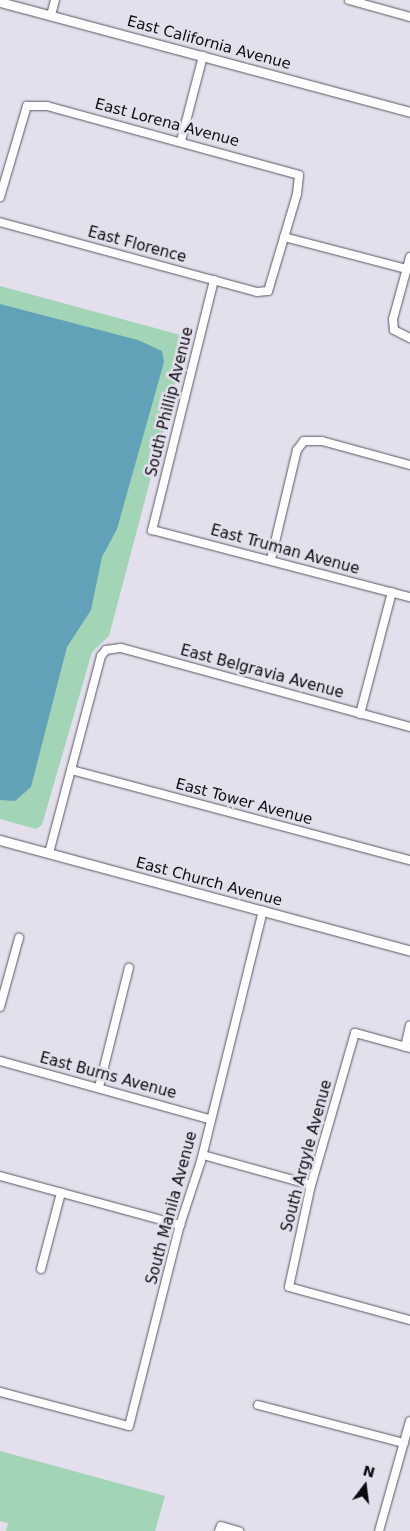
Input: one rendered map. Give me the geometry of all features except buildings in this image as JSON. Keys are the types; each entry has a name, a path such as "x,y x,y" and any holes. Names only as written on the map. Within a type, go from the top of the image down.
{"street":[{"path":"51,15 55,0"},
{"path":"349,0 410,17"},
{"name":"East California Avenue","path":"0,2 410,112"},
{"path":"181,141 202,56"},
{"name":"East Lorena Avenue","path":"0,197 28,106 47,106 181,141 299,175 284,237"},
{"name":"East Florence","path":"0,222 257,292 268,291 284,237"},
{"path":"284,237 407,269"},
{"path":"410,257 394,330 410,338"},
{"name":"South Phillip Avenue","path":"152,530 214,280"},
{"path":"270,559 297,450 304,441 322,441 410,465"},
{"name":"East Truman Avenue","path":"152,530 270,559 410,597"},
{"path":"360,714 392,592"},
{"name":"East Belgravia Avenue","path":"72,770 101,656 106,650 121,648 410,727"},
{"path":"49,853 72,770"},
{"name":"East Tower Avenue","path":"72,770 410,860"},
{"name":"East Church Avenue","path":"0,840 410,951"},
{"name":"South Manila Avenue","path":"0,1392 129,1426 180,1225 203,1155 209,1119 263,911"},
{"path":"0,1007 19,938"},
{"path":"99,1087 129,968"},
{"path":"408,1047 410,1026"},
{"name":"South Argyle Avenue","path":"408,1047 355,1033 311,1185 289,1287 410,1320"},
{"name":"East Burns Avenue","path":"0,1061 209,1119"},
{"path":"203,1155 311,1185"},
{"path":"0,1176 180,1225"},
{"path":"42,1269 61,1193"},
{"path":"258,1405 404,1443"},
{"path":"379,1531 410,1421"},
{"path":"220,1528 240,1531"}],"green space":[{"path":"0,286 188,337 109,636 92,652 42,825 36,829 0,819"},
{"path":"0,1451 165,1496 155,1531 6,1531 8,1523 0,1521"}],"water":[{"path":"0,304 138,340 162,351 164,362 117,529 102,557 91,610 67,647 31,787 15,801 0,800"}]}
